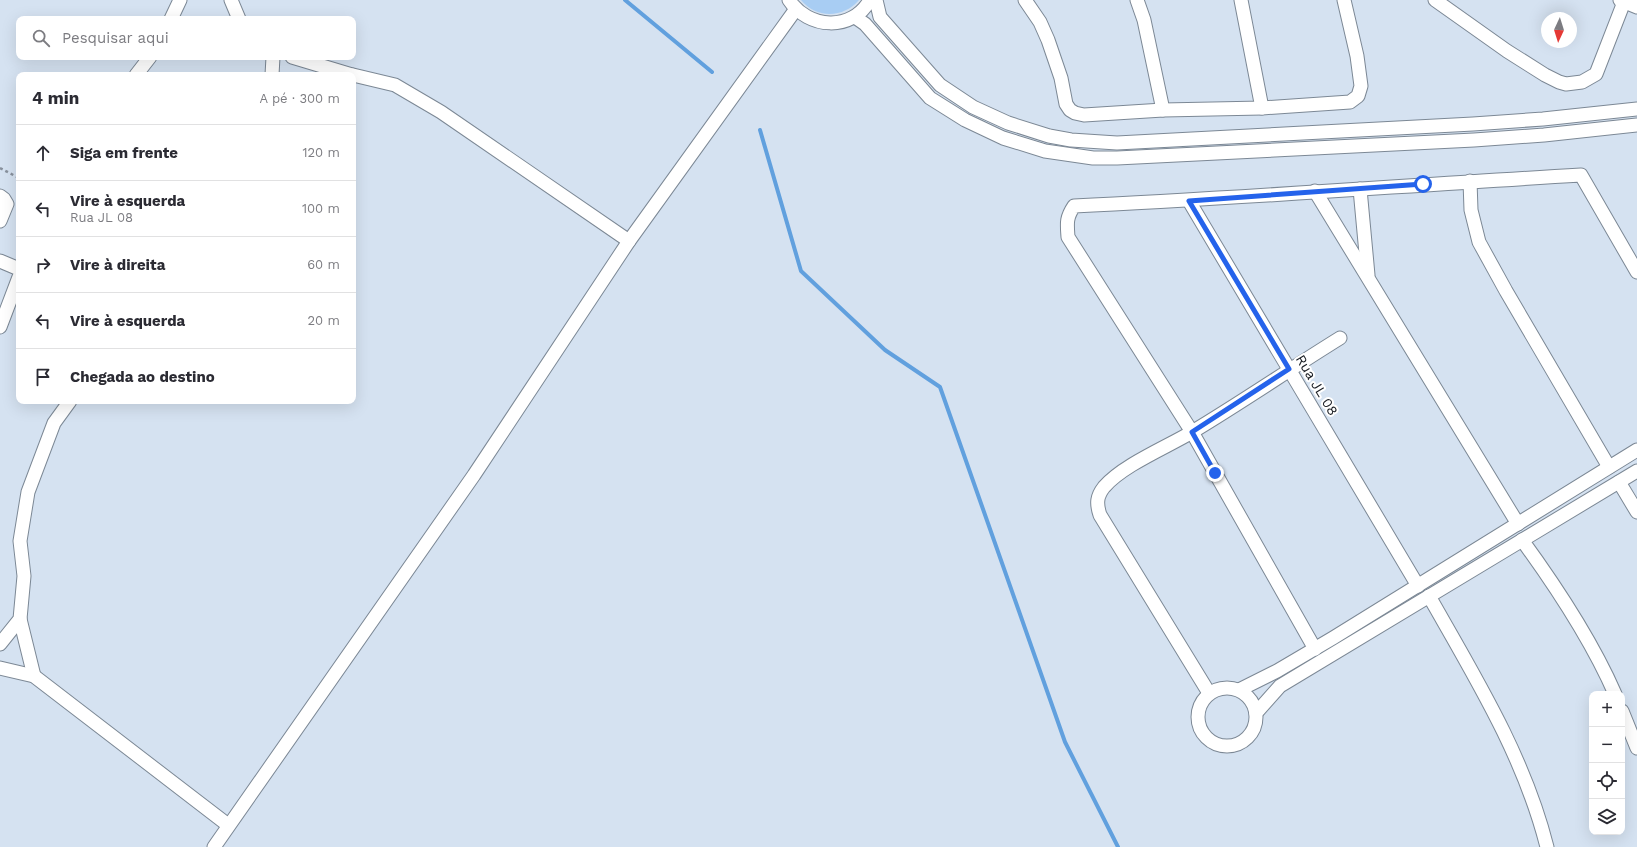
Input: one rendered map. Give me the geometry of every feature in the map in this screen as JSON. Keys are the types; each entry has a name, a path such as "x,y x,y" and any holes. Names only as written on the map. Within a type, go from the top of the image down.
{"street":[{"path":"173,16 180,0"},
{"path":"232,0 238,16"},
{"path":"214,847 474,475 629,241 793,5 809,18 824,23 845,21 855,17 863,10 870,0"},
{"path":"876,0 880,17 940,86 973,107 1002,121 1027,130 1071,140 1117,143 1473,124 1543,119 1637,109"},
{"path":"1025,0 1040,22 1048,40 1061,78 1066,104 1070,110 1084,116 1163,110 1262,108 1346,103 1354,100 1358,96 1362,86 1357,56 1344,0"},
{"path":"1137,0 1144,20 1163,110"},
{"path":"1241,0 1262,108"},
{"path":"1435,0 1545,76 1566,84 1582,82 1596,74 1622,1 1637,7"},
{"path":"855,17 866,24 930,98 948,110 1003,138 1069,155 1117,158 1474,140 1637,125"},
{"path":"138,72 148,60"},
{"path":"272,72 273,60"},
{"path":"302,60 342,72"},
{"path":"356,76 395,85 441,112 629,241"},
{"path":"1314,649 1192,432 1068,237 1068,214 1074,206 1189,201 1315,191 1581,175 1637,272"},
{"path":"1470,181 1471,210 1479,242 1609,467"},
{"path":"1360,189 1369,279"},
{"path":"1315,191 1518,524"},
{"path":"0,196 7,204 0,221"},
{"name":"Rua JL 08","path":"1189,201 1418,586"},
{"path":"0,261 16,268"},
{"path":"0,327 16,285"},
{"path":"1209,693 1100,515 1097,504 1099,494 1119,473 1192,432 1340,338"},
{"path":"34,676 20,620 24,576 20,541 28,492 54,423 68,404"},
{"path":"1239,690 1258,682 1314,649 1637,450"},
{"path":"1256,713 1280,686 1637,471"},
{"path":"1619,482 1637,512"},
{"path":"1522,540 1575,619 1596,655 1614,691"},
{"path":"1472,553 1480,565"},
{"path":"1429,596 1480,686 1510,745 1533,802 1547,847"},
{"path":"0,644 20,620"},
{"path":"0,668 34,676 228,825"},
{"path":"1224,688 1239,690 1251,699 1256,713 1254,728 1245,740 1231,746 1216,743 1204,734 1198,720 1200,705 1209,693 1224,688"},
{"path":"1625,718 1637,748"}],"path":[{"path":"0,168 16,176"}],"shaded area":[{"path":"801,0 859,0 846,10 830,14 814,11"}],"waterway":[{"path":"625,0 712,72"},
{"path":"760,130 801,271 885,350 940,387 1065,742 1118,847"}],"route":[{"path":"1215,473 1192,432 1289,369 1189,201 1423,184"}]}
